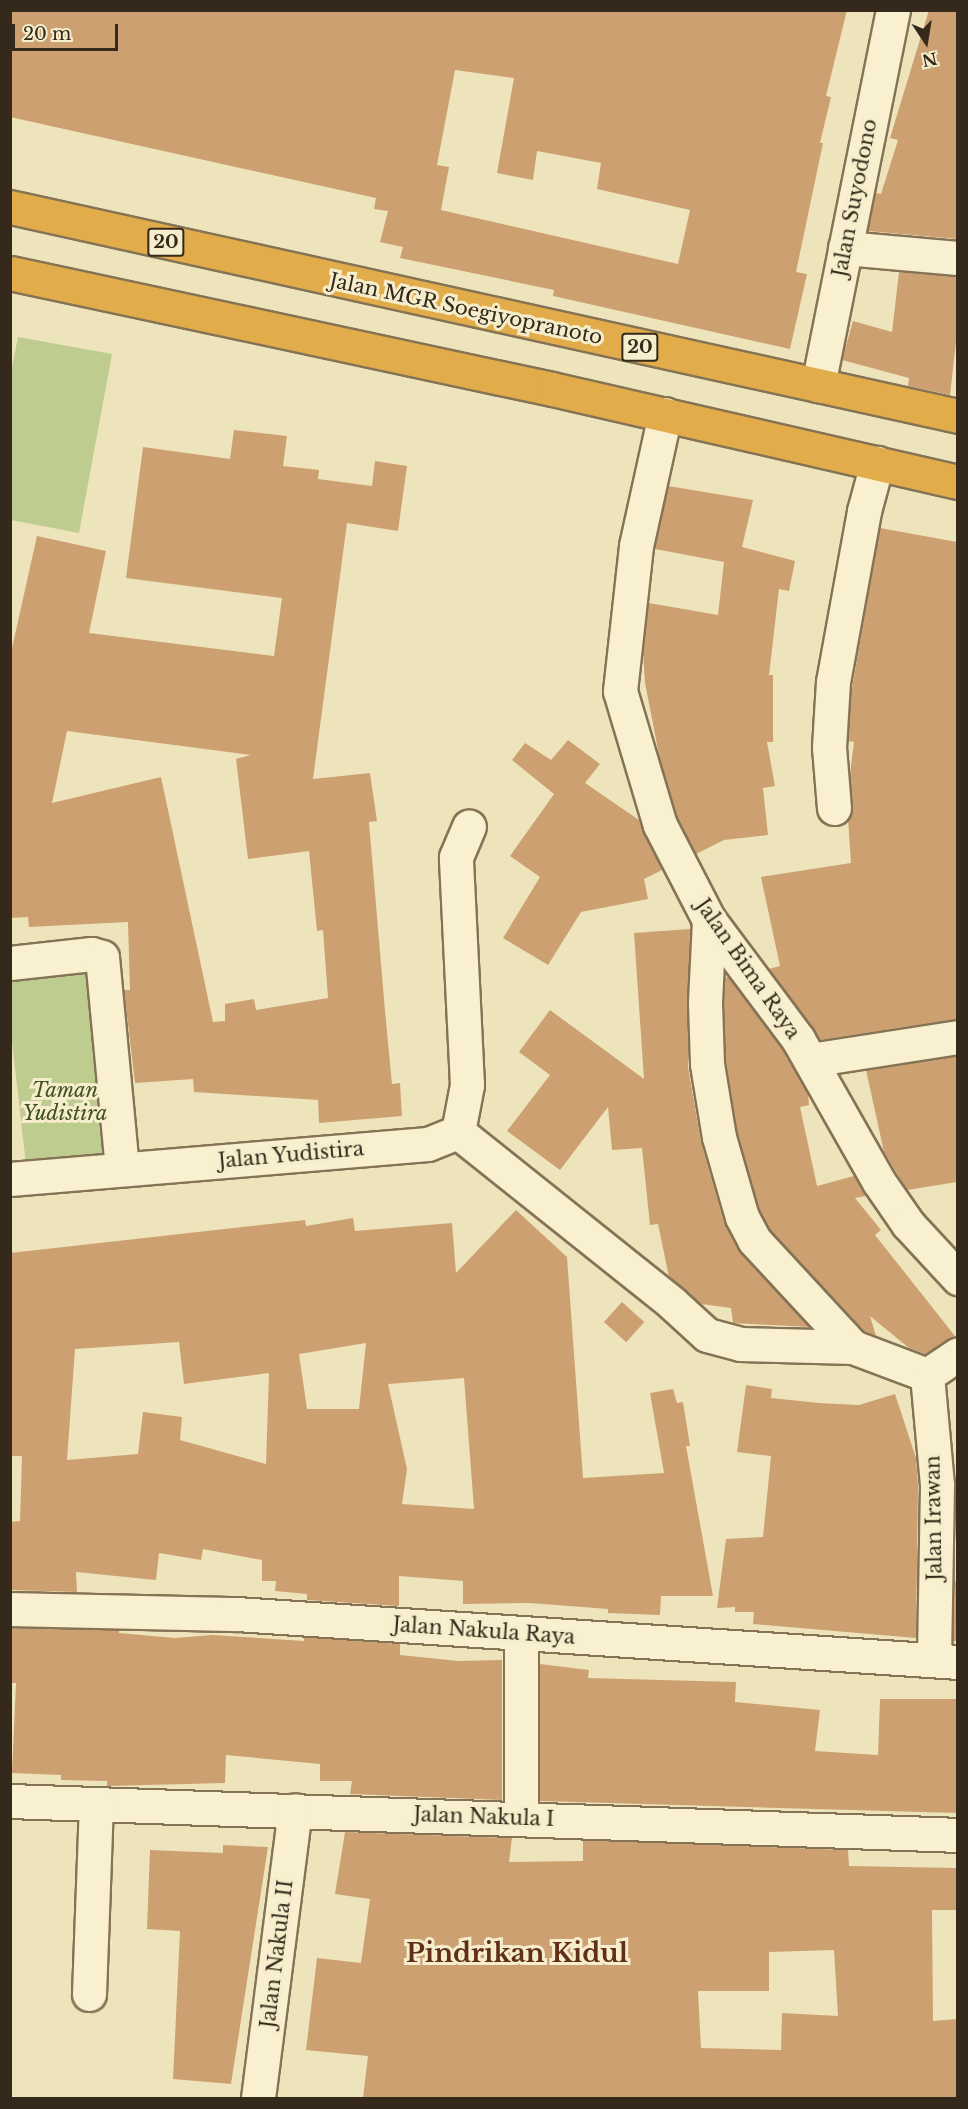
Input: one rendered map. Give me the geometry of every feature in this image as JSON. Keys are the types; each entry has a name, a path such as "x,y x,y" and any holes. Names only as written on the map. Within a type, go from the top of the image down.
{"highway":[{"name":"Jalan MGR Soegiyopranoto","path":"10,207 957,416"},
{"path":"10,273 665,414 957,482"}],"street":[{"name":"Jalan Suyodono","path":"818,385 893,10"},
{"path":"845,249 957,258"},
{"name":"Jalan Bima Raya","path":"665,414 636,546 620,691 660,825 709,920 798,1039 879,1182 908,1224 957,1278"},
{"path":"834,808 829,747 833,682 857,545 877,463"},
{"path":"469,827 456,857 467,1085 458,1132 672,1303 707,1335 724,1341 853,1347 927,1376 957,1354"},
{"path":"709,920 705,1003 707,1064 719,1137 742,1217 754,1240 853,1347"},
{"path":"10,963 92,954 102,957 122,1168"},
{"path":"810,1060 957,1037"},
{"name":"Jalan Yudistira","path":"10,1179 428,1144 458,1132"},
{"name":"Jalan Irawan","path":"927,1376 946,1661"},
{"name":"Jalan Nakula Raya","path":"10,1609 236,1614 946,1661"},
{"path":"521,1634 521,1819"},
{"name":"Jalan Nakula I","path":"10,1801 957,1835"},
{"path":"89,1994 96,1804"},
{"name":"Jalan Nakula II","path":"258,2098 295,1810"}],"green space":[{"path":"18,337 112,354 79,533 11,520 10,377"},
{"name":"Taman Yudistira","path":"94,961 119,1171 28,1182 11,1033 10,971"}],"building":[{"path":"10,10 847,10 826,96 831,97 796,272 807,274 790,349 553,296 554,290 400,258 403,247 380,242 388,211 374,209 376,198 10,117","holes":["455,70 514,78 497,173 533,180 537,151 601,163 597,189 690,210 678,264 441,210 449,167 437,165"]},
{"path":"929,10 957,10 957,239 868,231 876,193 881,194 898,140 890,138"},
{"path":"899,272 957,277 957,333 950,395 908,386 909,378 842,360 853,321 892,332"},
{"path":"234,430 287,436 283,466 319,470 318,479 372,486 375,461 407,466 398,531 347,523 313,779 370,773 377,821 369,822 385,1011 392,1084 400,1083 402,1116 319,1123 318,1100 194,1092 193,1079 135,1083 124,990 130,990 128,922 29,927 28,917 10,918 10,657 37,536 106,551 89,633 274,656 282,598 126,578 143,447 230,459","holes":["67,731 251,755 236,759 248,859 309,851 317,931 323,930 328,998 256,1010 254,999 225,1004 225,1021 213,1022 161,777 52,803"]},
{"path":"668,486 753,500 742,547 795,561 789,591 779,589 769,675 773,675 773,742 767,742 775,786 763,788 768,835 724,840 696,854 677,818 660,760 645,683 643,652 649,603 718,615 724,562 655,549"},
{"path":"880,528 957,542 957,1019 820,1040 769,969 780,966 761,877 851,863 848,819 853,807 850,774 854,742 848,741 851,694"},
{"path":"568,740 600,764 585,783 639,820 662,870 644,879 648,899 581,912 548,965 503,938 540,877 510,856 554,794 512,760 525,743 551,760"},
{"path":"690,929 688,1067 701,1142 724,1222 740,1253 809,1327 733,1323 731,1308 701,1304 669,1277 658,1224 650,1225 642,1148 612,1150 608,1107 560,1170 507,1131 550,1075 519,1052 550,1010 644,1079 634,933"},
{"path":"728,977 782,1049 808,1094 809,1105 800,1107 817,1186 854,1176 866,1196 855,1198 881,1230 875,1235 955,1336 925,1354 909,1348 870,1316 876,1336 864,1331 769,1229 759,1210 737,1133 726,1062 724,1003 725,978"},
{"path":"957,1056 957,1182 907,1190 884,1152 866,1070"},
{"path":"516,1210 567,1257 583,1478 664,1473 650,1393 673,1389 677,1403 683,1402 690,1446 686,1446 713,1596 661,1596 660,1615 608,1613 608,1609 530,1603 463,1604 463,1581 399,1576 399,1606 307,1600 307,1594 275,1591 276,1581 262,1581 262,1560 203,1549 201,1560 159,1553 156,1580 76,1572 77,1592 10,1590 10,1522 20,1521 22,1456 10,1456 10,1253 305,1220 306,1226 353,1218 355,1231 452,1223 456,1273","holes":["179,1342 184,1384 269,1373 266,1464 180,1440 182,1417 143,1412 138,1454 67,1460 75,1349","366,1343 359,1409 307,1409 299,1354","464,1378 474,1509 402,1504 407,1469 388,1384"]},
{"path":"622,1302 644,1322 626,1342 604,1322"},
{"path":"746,1385 772,1389 771,1398 819,1403 859,1405 895,1394 916,1458 918,1486 916,1638 753,1624 754,1612 735,1612 735,1607 717,1608 726,1539 763,1537 771,1456 737,1452"},
{"path":"954,1576 957,1587 957,1641 953,1641"},
{"path":"10,1628 119,1630 119,1633 175,1638 212,1635 304,1641 304,1637 400,1644 400,1655 459,1661 502,1660 502,1800 350,1794 352,1781 320,1781 320,1764 226,1755 225,1783 107,1786 107,1781 61,1780 61,1775 12,1773 16,1683 10,1683"},
{"path":"540,1664 589,1670 588,1678 736,1682 735,1702 820,1710 815,1751 878,1755 880,1699 957,1699 957,1813 540,1801"},
{"path":"345,1832 512,1838 509,1862 583,1861 583,1840 848,1850 849,1866 957,1868 957,1910 932,1910 933,2021 957,2019 957,2098 363,2098 368,2056 306,2050 317,1958 361,1963 370,1899 335,1894","holes":["834,1950 838,2016 782,2013 781,2050 701,2048 698,1991 769,1991 769,1952"]},
{"path":"223,1845 268,1847 231,2084 173,2079 180,1931 147,1929 150,1850 223,1853"}],"district":[{"name":"Pindrikan Kidul","path":"517,1954"}]}
